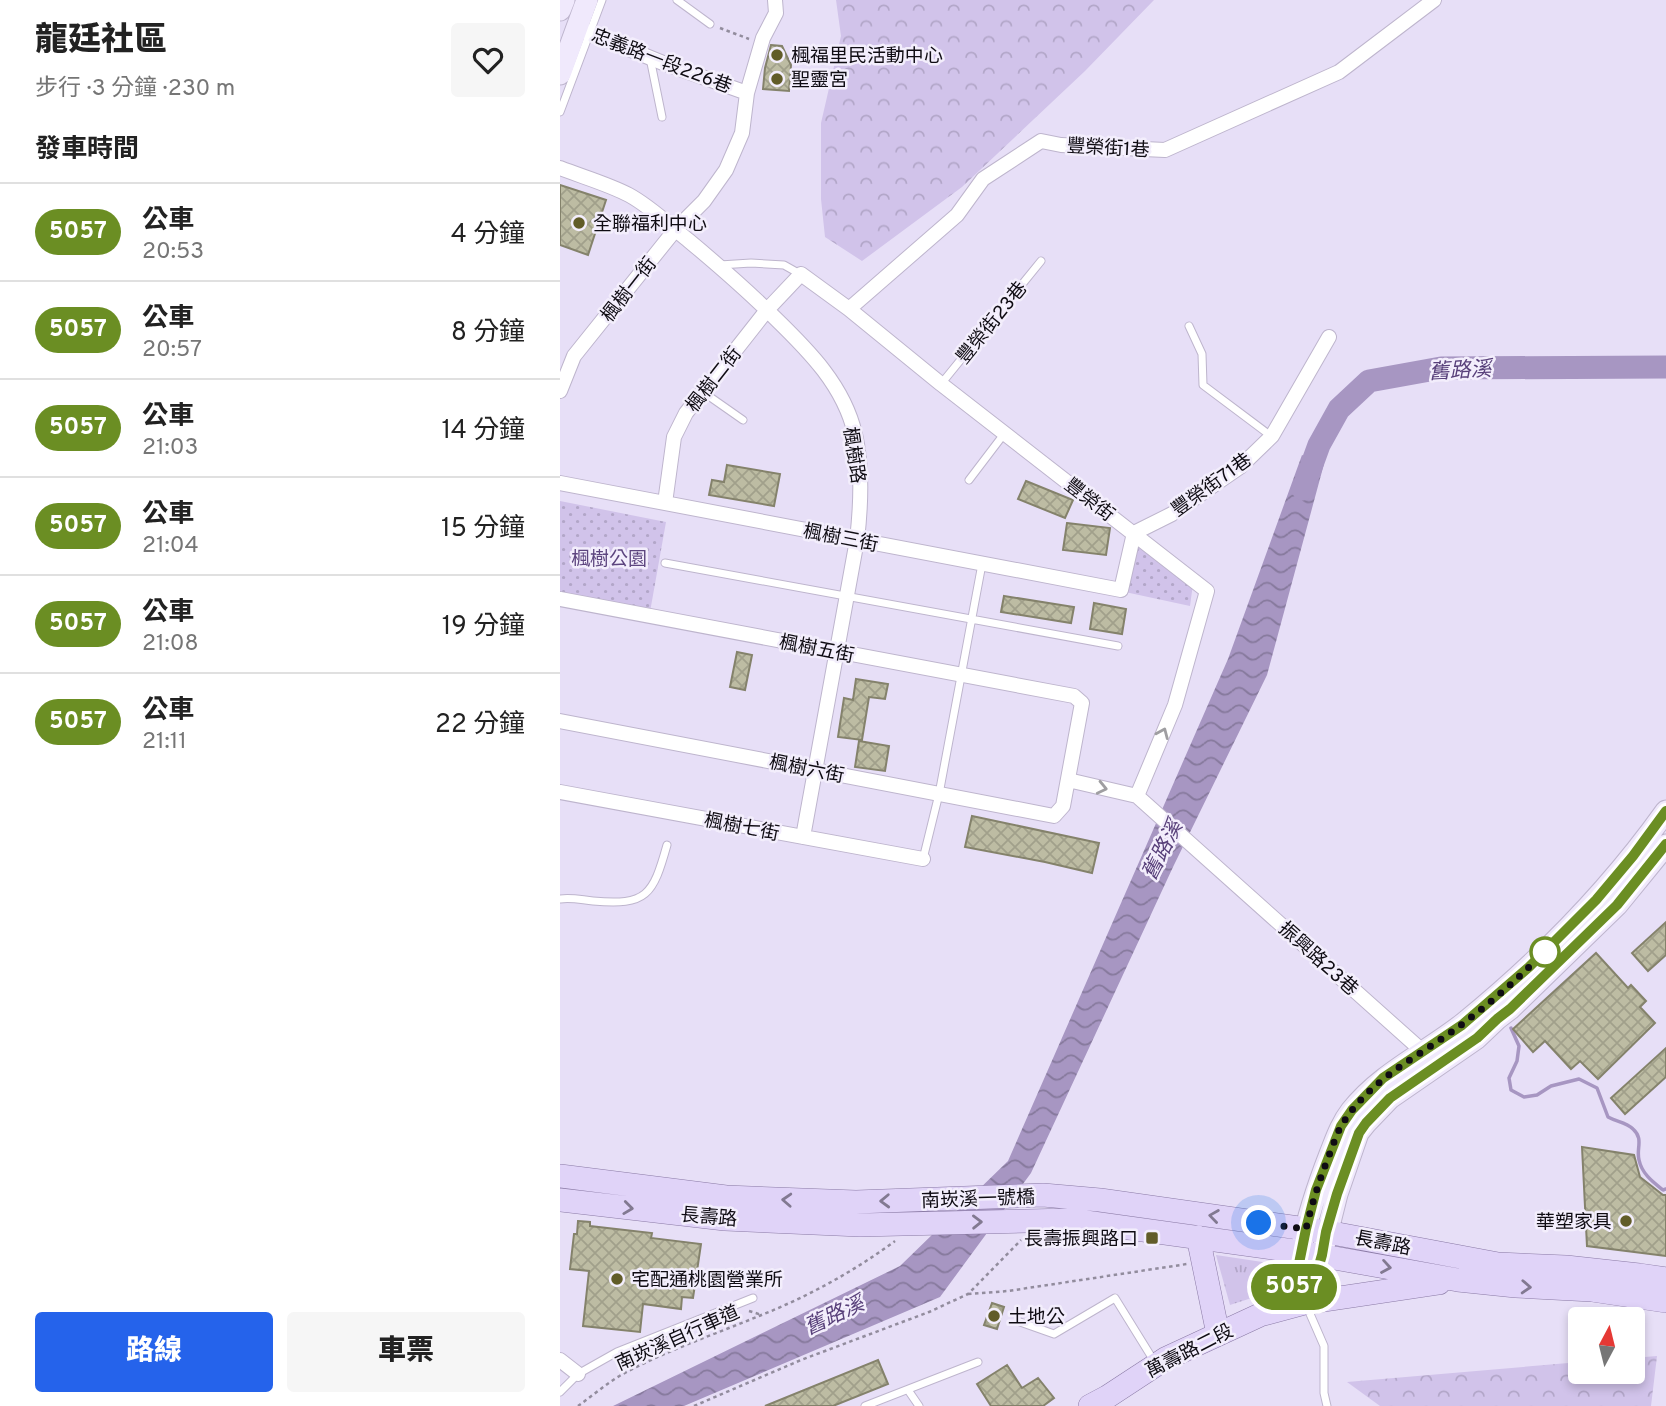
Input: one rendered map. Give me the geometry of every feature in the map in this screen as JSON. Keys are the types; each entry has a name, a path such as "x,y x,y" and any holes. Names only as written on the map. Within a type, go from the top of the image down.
{"main road":[{"name":"長壽路","path":"560,1176 858,1214"},
{"name":"南崁溪一號橋","path":"858,1214 1043,1195 1100,1200"},
{"name":"長壽路","path":"560,1200 725,1219 858,1214"},
{"name":"長壽路","path":"1100,1200 1314,1242 1458,1280"},
{"name":"南崁溪一號橋","path":"858,1214 1100,1223"},
{"name":"長壽路","path":"1100,1223 1198,1237 1314,1242 1498,1264"},
{"path":"1198,1237 1218,1334"},
{"path":"1305,1303 1312,1289 1314,1242"},
{"name":"萬壽路二段","path":"1098,1405 1156,1364 1261,1315 1305,1303 1458,1280 1498,1264 1566,1267 1666,1279"},
{"name":"萬壽路二段","path":"1458,1280 1592,1290 1666,1301"}],"street":[{"path":"560,10 564,0"},
{"path":"560,74 583,30 587,0"},
{"name":"楓樹一街","path":"560,391 574,356 675,230 704,201 726,170 741,133 747,93 762,44 776,13 775,0"},
{"name":"豐榮街1巷","path":"849,309 957,215 983,179 1041,141 1061,145 1165,150 1339,72 1434,0"},
{"name":"忠義路一段226巷","path":"583,30 747,93"},
{"name":"楓樹路","path":"560,168 629,195 660,216 719,265 811,354 831,380 845,405 855,434 861,505 803,837"},
{"name":"豐榮街","path":"801,274 1207,591 1175,705 1137,796"},
{"name":"楓樹二街","path":"665,503 674,437 686,413 767,310 801,274"},
{"name":"豐榮街71巷","path":"1133,533 1172,514 1240,467 1272,436 1329,337"},
{"name":"楓樹三街","path":"560,483 1121,590 1133,533"},
{"name":"楓樹五街","path":"560,599 1074,696 1082,703 1068,780"},
{"name":"楓樹六街","path":"560,721 1054,816 1063,806 1068,780"},
{"path":"1068,780 1137,796"},
{"name":"楓樹七街","path":"560,792 923,859"},
{"name":"振興路23巷","path":"1137,796 1430,1058"},
{"path":"1314,1242 1337,1194 1359,1133 1366,1123 1462,1025 1529,967 1596,900 1666,811"},
{"path":"1430,1058 1477,1038 1617,905 1666,845"},
{"path":"560,1360 578,1374"}],"lane":[{"path":"560,112 583,30 602,0"},
{"path":"677,0 710,24"},
{"path":"650,57 662,117"},
{"name":"豐榮街23巷","path":"941,384 1041,261"},
{"path":"719,265 784,265 801,274"},
{"path":"1189,326 1202,354 1203,385 1272,436"},
{"path":"703,392 743,420"},
{"path":"969,480 1004,433"},
{"path":"665,563 1118,646"},
{"path":"923,859 939,794 982,564"},
{"path":"560,899 615,903 633,901 655,882 667,845"},
{"path":"560,1392 578,1374 617,1352 753,1298"},
{"path":"1020,1322 1054,1334 1115,1298 1156,1364"},
{"path":"1305,1303 1324,1346 1324,1394 1327,1406"},
{"path":"865,1406 978,1362"},
{"path":"908,1390 919,1406"}],"path":[{"path":"710,24 762,44"},
{"path":"968,1294 1026,1234"},
{"name":"南崁溪自行車道","path":"578,1406 621,1376 686,1345 821,1288 866,1263 900,1237"},
{"path":"695,1406 801,1360 929,1312 968,1294 1008,1291 1204,1262"}],"green space":[{"path":"836,0 1154,0 1085,71 962,187 862,261 825,237 821,199 821,123 841,36"},
{"name":"楓樹公園","path":"560,501 666,522 650,612 560,595"},
{"path":"1137,535 1193,584 1190,606 1125,592"},
{"path":"1216,1255 1269,1263 1264,1294 1230,1305"},
{"path":"1657,1356 1651,1406 1380,1406 1347,1382 1568,1363 1568,1384 1645,1384 1645,1357"}],"water":[{"path":"1302,455 1324,464 1267,675 1173,867 1031,1173 940,1297 684,1406 613,1406 900,1266 1008,1161 1228,659"}],"building":[{"path":"771,45 782,46 791,65 789,91 763,89"},
{"name":"全聯福利中心","path":"560,185 606,200 588,255 560,245"},
{"path":"727,465 780,474 774,506 709,495 712,480 724,482"},
{"path":"1026,481 1073,500 1065,518 1018,499"},
{"path":"1067,523 1110,528 1106,555 1063,550"},
{"path":"1004,596 1074,607 1071,623 1001,612"},
{"path":"1094,603 1126,609 1122,634 1090,629"},
{"path":"737,652 752,655 745,690 730,687"},
{"path":"856,679 888,684 885,699 869,697 862,740 838,737 844,698 853,700"},
{"path":"859,741 889,746 885,771 855,767"},
{"path":"972,816 1099,843 1092,873 965,847"},
{"path":"1666,922 1666,955 1648,971 1632,953"},
{"path":"1596,953 1628,988 1631,985 1646,1001 1640,1007 1655,1023 1598,1079 1580,1061 1571,1069 1545,1041 1533,1052 1513,1029"},
{"path":"1666,1048 1666,1077 1625,1114 1611,1098"},
{"name":"華塑家具","path":"1582,1147 1634,1155 1640,1177 1666,1195 1666,1256 1587,1246"},
{"path":"578,1221 590,1222 590,1226 652,1233 651,1238 701,1244 693,1298 682,1297 681,1309 643,1304 640,1332 583,1326 589,1271 570,1269"},
{"name":"土地公","path":"992,1303 1004,1307 997,1329 984,1325"},
{"path":"878,1360 888,1384 833,1406 765,1406"},
{"path":"1007,1365 1022,1388 1038,1378 1054,1398 1043,1406 991,1406 977,1384"}],"waterway":[{"name":"舊路溪","path":"1303,489 1319,445 1339,409 1369,381 1441,368 1666,367"},
{"path":"1511,1028 1519,1046 1517,1061 1509,1078 1511,1090 1524,1097 1537,1095 1551,1086 1579,1079 1597,1088 1608,1117 1627,1125 1636,1133 1639,1140 1638,1156 1645,1174 1663,1190 1666,1189"}],"bus line":[{"name":"5057","path":"1666,811 1596,900 1529,967 1462,1025 1383,1078 1352,1110 1341,1126 1332,1148 1316,1190 1306,1229 1294,1288 1305,1303 1322,1255 1337,1194 1359,1133 1366,1123 1390,1098 1477,1038 1510,1009 1617,905 1666,844"}],"place":[{"name":"楓福里民活動中心","path":"777,55"},
{"name":"聖靈宮","path":"777,79"},
{"name":"全聯福利中心","path":"579,223"},
{"name":"華塑家具","path":"1626,1221"},
{"name":"長壽振興路口","path":"1152,1238"},
{"name":"宅配通桃園營業所","path":"617,1279"},
{"name":"土地公","path":"994,1316"}],"route":[{"path":"1259,1223 1306,1229 1316,1190 1332,1148 1341,1126 1352,1110 1383,1078 1462,1025 1546,950 1545,952"}]}
